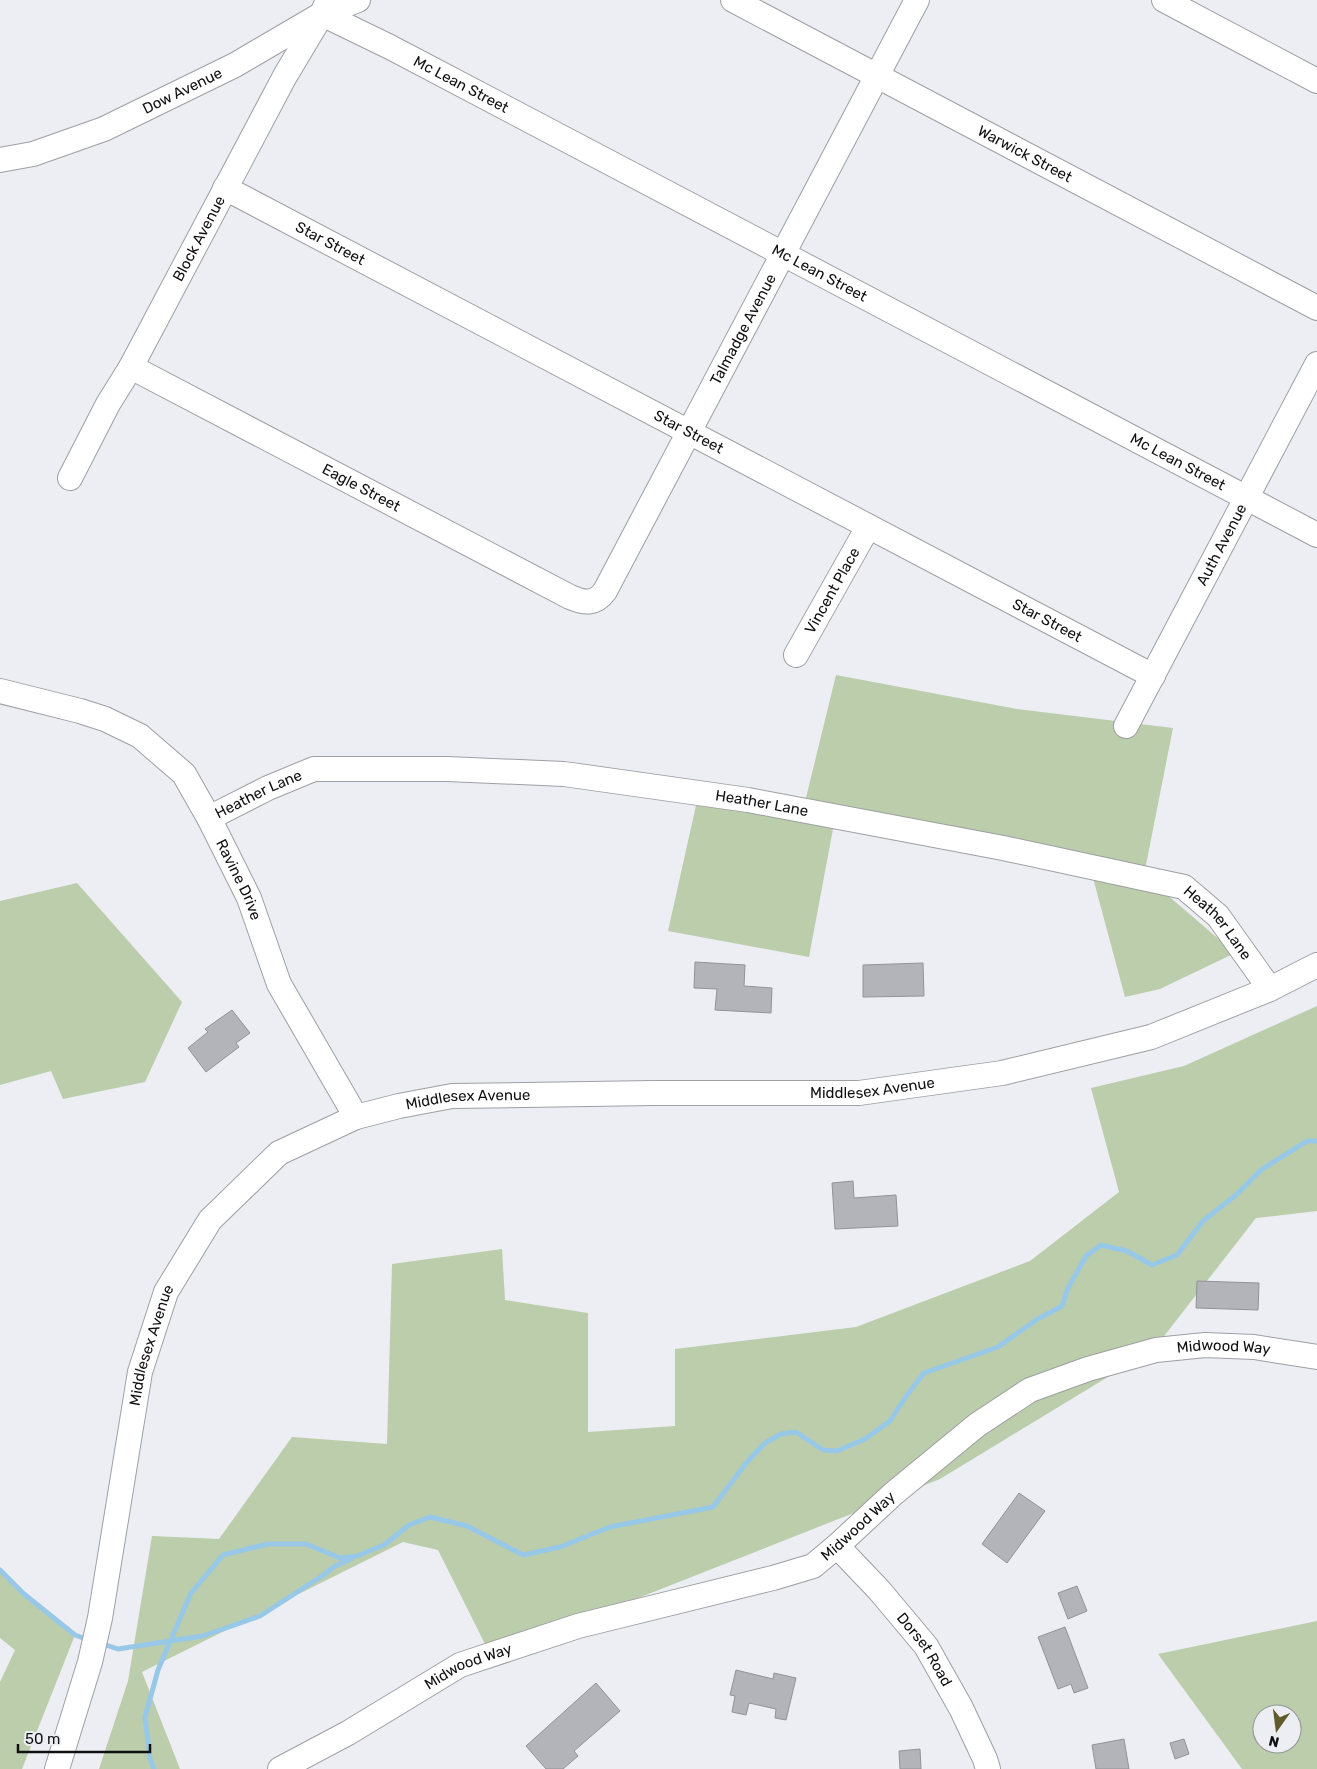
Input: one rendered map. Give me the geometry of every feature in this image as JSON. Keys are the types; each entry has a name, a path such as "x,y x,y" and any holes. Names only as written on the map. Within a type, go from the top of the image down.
{"street":[{"name":"Dow Avenue","path":"0,160 34,154 104,129 235,65 325,7 358,0"},
{"name":"Warwick Street","path":"732,0 1317,308"},
{"name":"Talmadge Avenue","path":"592,602 605,591 917,0"},
{"path":"1164,0 1317,81"},
{"name":"Block Avenue","path":"70,478 285,76 325,7"},
{"name":"Mc Lean Street","path":"325,7 390,47 1317,535"},
{"name":"Star Street","path":"225,188 1153,676"},
{"name":"Auth Avenue","path":"1126,726 1317,364"},
{"name":"Eagle Street","path":"131,367 570,597 582,602 592,602"},
{"name":"Vincent Place","path":"796,655 868,526"},
{"name":"Ravine Drive","path":"0,691 97,716 140,736 184,774 209,818 249,898 279,984 356,1118"},
{"name":"Heather Lane","path":"209,818 268,788 314,770 447,769 564,774 748,800 1003,848 1184,887 1218,916 1270,989"},
{"name":"Middlesex Avenue","path":"57,1769 90,1662 100,1618 140,1372 166,1292 210,1220 279,1153 356,1118 399,1106 452,1096 653,1093 859,1093 1002,1073 1151,1037 1270,989 1317,965"},
{"name":"Midwood Way","path":"280,1769 348,1733 460,1665 578,1626 773,1578 813,1566 893,1494 969,1431 1030,1390 1088,1369 1156,1350 1205,1345 1254,1347 1317,1357"},
{"name":"Dorset Road","path":"837,1546 879,1590 926,1646 960,1708 988,1769"}],"green space":[{"path":"836,675 1017,709 1173,728 1144,875 1235,953 1160,989 1125,997 1089,863 836,813 809,957 668,931 701,783 804,806"},
{"path":"77,883 182,1002 145,1082 63,1099 51,1071 0,1085 0,901"},
{"path":"1317,1006 1317,1211 1256,1218 1154,1349 940,1479 491,1656 438,1550 403,1542 142,1672 180,1769 99,1769 128,1681 152,1536 219,1539 292,1437 387,1444 392,1264 502,1249 505,1300 588,1313 588,1432 675,1426 675,1349 856,1327 1030,1261 1119,1192 1091,1088 1184,1066"},
{"path":"0,1570 24,1594 75,1635 22,1769 0,1769 0,1682 15,1650 0,1638"},
{"path":"1317,1621 1317,1769 1242,1769 1158,1654"}],"building":[{"path":"695,962 745,965 744,986 772,988 771,1013 715,1010 717,989 694,988"},
{"path":"923,963 924,996 863,997 863,965"},
{"path":"232,1010 250,1033 236,1043 239,1047 206,1072 188,1048 208,1032 205,1029"},
{"path":"853,1181 854,1198 896,1195 898,1226 835,1229 832,1183"},
{"path":"1197,1281 1259,1283 1258,1310 1196,1308"},
{"path":"1019,1493 1045,1511 1007,1563 982,1544"},
{"path":"1077,1586 1087,1611 1068,1619 1058,1593"},
{"path":"1065,1627 1088,1688 1074,1693 1071,1684 1058,1689 1038,1637"},
{"path":"736,1670 773,1679 774,1673 796,1678 786,1720 775,1718 776,1709 749,1703 746,1715 732,1712 735,1696 730,1695"},
{"path":"596,1683 620,1711 574,1751 578,1756 563,1769 546,1769 526,1746"},
{"path":"1124,1739 1129,1769 1096,1769 1092,1745"},
{"path":"1184,1739 1189,1754 1175,1759 1170,1743"},
{"path":"920,1749 921,1769 900,1769 899,1751"}],"waterway":[{"path":"154,1769 150,1758 145,1717 158,1670 191,1593 223,1555 268,1544 306,1544 340,1558 357,1556 384,1545 409,1525 430,1517 467,1526 523,1555 560,1547 610,1527 713,1507 747,1462 765,1443 781,1434 796,1432 823,1450 837,1451 865,1439 890,1421 924,1373 998,1347 1036,1320 1062,1306 1068,1288 1086,1256 1101,1245 1127,1251 1152,1265 1177,1255 1203,1221 1236,1195 1261,1170 1307,1141 1317,1141"},
{"path":"100,1643 118,1649 203,1636 260,1616 335,1566 351,1559"},
{"path":"0,1570 24,1594 75,1635 89,1640"}]}
